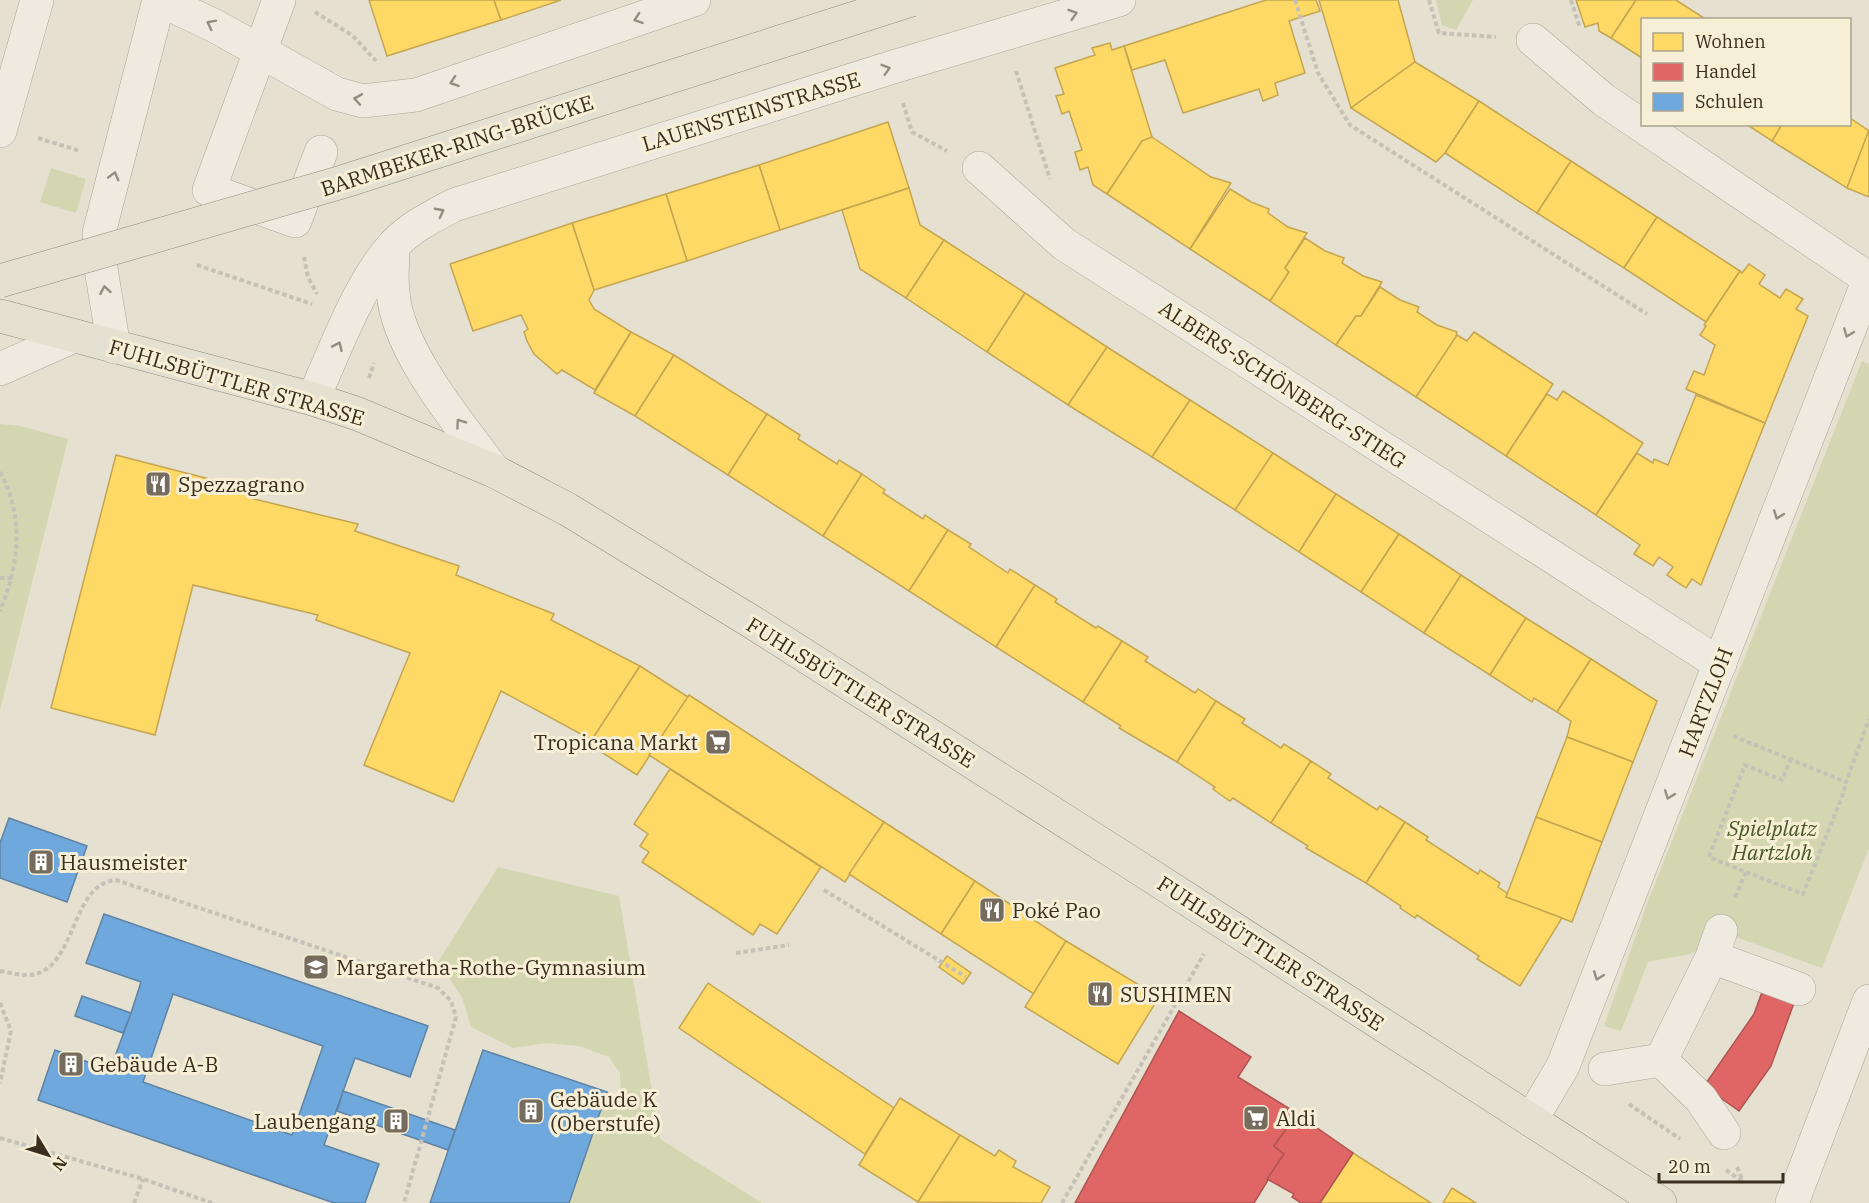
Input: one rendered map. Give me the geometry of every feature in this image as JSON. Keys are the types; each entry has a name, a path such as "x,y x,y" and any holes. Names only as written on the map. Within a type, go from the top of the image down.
{"main road":[{"name":"BARMBEKER-RING-BRÜCKE","path":"0,281 342,182 911,0"},
{"name":"FUHLSBÜTTLER STRASSE","path":"0,316 313,399 358,414 494,471 567,509 742,616 1223,921 1660,1203"}],"street":[{"path":"1,129 37,0"},
{"path":"114,347 101,269 99,233 160,0 261,51 337,94 363,101 416,95 694,0"},
{"name":"LAUENSTEINSTRASSE","path":"313,399 337,314 374,273 393,246 423,222 454,205 893,67 1119,0"},
{"path":"292,3 261,51 210,190 296,221 321,152"},
{"path":"1533,40 1604,100 1641,125"},
{"path":"1642,126 1869,279"},
{"name":"ALBERS-SCHÖNBERG-STIEG","path":"979,168 1064,244 1720,664"},
{"path":"393,246 393,294 405,337 423,371 494,471"},
{"name":"HARTZLOH","path":"1531,1120 1563,1066 1869,279"},
{"path":"0,369 74,336"},
{"path":"1612,1083 1661,1060 1717,944 1799,989"},
{"path":"1792,1203 1869,1001"},
{"path":"1661,1060 1701,1099 1724,1132"}],"path":[{"path":"1295,0 1318,73 1350,125 1647,314"},
{"path":"1429,0 1438,33 1533,40"},
{"path":"292,3 353,36 370,54 400,97"},
{"path":"1005,35 1060,211 1064,244"},
{"path":"893,67 912,132 979,168"},
{"path":"1,129 118,162"},
{"path":"296,221 308,277 337,314"},
{"path":"189,263 337,314"},
{"path":"0,472 16,510 18,544 13,578 0,611"},
{"path":"0,578 13,578"},
{"path":"1791,759 1782,780 1745,765 1708,856 1803,894 1844,794 1846,782 1869,719"},
{"path":"1698,721 1846,782"},
{"path":"1717,944 1746,872"},
{"path":"0,971 30,975 50,967 90,895 105,882 116,880 438,988 452,1001 456,1017 404,1203"},
{"path":"824,891 966,978"},
{"path":"1062,1203 1223,921"},
{"path":"736,953 789,945"},
{"path":"0,1003 11,1031 0,1083"},
{"path":"1612,1083 1686,1143"},
{"path":"0,1138 143,1179 212,1203"},
{"path":"1724,1169 1743,1182"},
{"path":"134,1203 143,1179"}],"green space":[{"path":"1436,0 1473,0 1456,30 1442,25"},
{"path":"51,168 86,179 76,213 40,202"},
{"name":"Spielplatz Hartzloh","path":"1862,361 1869,364 1869,848 1822,968 1730,935 1690,954 1648,962 1621,1031 1604,1026 1647,904"},
{"path":"0,424 20,426 68,439 0,710"},
{"path":"498,867 619,896 660,1139 762,1203 569,1203 607,1092 621,1098 620,1073 609,1057 579,1046 546,1043 513,1048 471,1027 462,997 438,962"}],"building: Wohnen":[{"path":"369,0 494,0 501,20 387,56"},
{"path":"494,0 561,0 501,20"},
{"path":"1266,0 1316,0 1320,11 1289,21 1305,73 1275,83 1278,95 1263,101 1259,89 1183,113 1165,60 1132,70 1124,46"},
{"path":"1319,0 1398,0 1415,62 1351,108"},
{"path":"1576,0 1636,0 1611,38 1599,31 1598,23 1585,27"},
{"path":"1636,0 1676,0 1704,18 1641,18 1641,57 1611,38"},
{"path":"1110,43 1112,50 1124,46 1152,137 1142,141 1107,194 1093,185 1088,167 1080,170 1075,152 1082,150 1069,111 1062,114 1056,96 1064,94 1055,68 1095,55 1092,48"},
{"path":"1415,62 1479,101 1445,153 1436,162 1351,108"},
{"path":"1479,101 1571,161 1537,213 1445,153"},
{"path":"1851,119 1869,131 1847,188 1772,141 1781,126 1851,126"},
{"path":"888,122 909,188 780,230 759,165"},
{"path":"1749,126 1781,126 1772,141"},
{"path":"1869,130 1869,197 1847,188"},
{"path":"1152,137 1211,177 1231,183 1190,249 1107,194 1142,141"},
{"path":"1571,161 1657,217 1624,268 1537,213"},
{"path":"759,165 780,230 687,261 666,194"},
{"path":"909,188 920,225 944,240 906,298 860,269 842,210"},
{"path":"1230,189 1251,202 1269,209 1268,213 1288,227 1307,233 1285,268 1289,272 1270,301 1190,249"},
{"path":"666,194 687,261 594,290 572,223"},
{"path":"1657,217 1740,271 1706,322 1624,268"},
{"path":"572,223 594,290 589,300 594,309 631,332 595,390 562,370 557,374 534,354 524,332 528,329 521,315 473,331 450,264"},
{"path":"1305,238 1325,251 1344,258 1342,263 1363,276 1382,282 1361,316 1356,316 1336,345 1270,301 1289,272 1285,268"},
{"path":"944,240 1025,293 987,352 906,298"},
{"path":"1749,264 1765,275 1759,284 1780,298 1786,289 1803,299 1796,309 1808,316 1765,423 1686,389 1694,371 1704,375 1715,345 1700,335 1706,326 1704,325 1740,271 1742,273"},
{"path":"1380,287 1400,300 1419,307 1417,312 1437,325 1457,332 1456,337 1416,397 1336,345 1356,316 1361,316"},
{"path":"1025,293 1107,347 1068,405 987,352"},
{"path":"631,332 674,355 635,416 594,393"},
{"path":"1474,332 1553,384 1506,456 1416,397 1457,335 1467,341"},
{"path":"1107,347 1190,400 1152,457 1068,405"},
{"path":"674,355 767,414 728,475 635,416"},
{"path":"1563,391 1643,443 1596,515 1506,456 1547,394 1557,400"},
{"path":"1696,395 1765,423 1701,585 1692,579 1686,588 1667,575 1673,567 1659,557 1653,566 1634,554 1640,545 1596,515 1637,453 1653,463 1654,459 1668,465"},
{"path":"1190,400 1273,453 1235,510 1152,457"},
{"path":"767,414 800,435 798,439 837,464 839,460 862,474 823,536 728,475"},
{"path":"1273,453 1336,494 1299,552 1235,510"},
{"path":"116,455 256,491 254,499 358,524 355,531 459,566 456,575 554,614 551,620 640,666 592,740 501,691 453,802 364,765 410,653 316,620 318,615 193,585 155,735 51,708"},
{"path":"862,474 885,490 883,493 923,519 925,515 948,530 909,591 823,536"},
{"path":"1336,494 1399,534 1361,592 1299,552"},
{"path":"948,530 971,544 969,547 1008,573 1010,569 1035,585 996,647 909,591"},
{"path":"1399,534 1461,575 1424,633 1361,592"},
{"path":"1461,575 1526,618 1490,675 1424,633"},
{"path":"1035,585 1057,599 1055,602 1096,628 1098,626 1122,641 1083,702 996,647"},
{"path":"1526,618 1591,659 1557,712 1534,698 1532,702 1490,675"},
{"path":"1122,641 1148,657 1145,661 1195,693 1198,689 1216,701 1177,762 1119,728 1121,726 1083,702"},
{"path":"1591,659 1657,701 1633,762 1567,737 1571,721 1557,712"},
{"path":"640,666 688,697 637,775 589,744"},
{"path":"689,695 884,822 845,882 649,755"},
{"path":"1216,701 1245,719 1242,723 1281,748 1284,744 1311,761 1271,823 1233,798 1230,801 1213,789 1215,787 1177,762"},
{"path":"1567,737 1633,762 1602,842 1536,817"},
{"path":"1311,761 1331,774 1328,778 1377,810 1380,806 1405,822 1366,883 1306,848 1308,846 1271,823"},
{"path":"670,769 821,867 777,934 760,924 753,935 642,862 649,852 640,846 648,834 634,824"},
{"path":"1536,817 1602,842 1572,922 1506,897"},
{"path":"884,822 975,881 941,934 849,874"},
{"path":"1405,822 1428,837 1426,840 1478,874 1480,870 1500,883 1498,887 1507,893 1506,897 1562,918 1520,986 1477,959 1479,956 1417,915 1415,918 1366,883"},
{"path":"975,881 1066,941 1034,994 941,934"},
{"path":"1066,941 1159,997 1118,1064 1025,1007"},
{"path":"947,956 971,973 963,984 939,967"},
{"path":"708,983 894,1108 865,1154 679,1028"},
{"path":"900,1098 960,1135 918,1202 859,1165"},
{"path":"960,1135 995,1156 999,1150 1016,1161 1013,1167 1050,1187 1041,1203 918,1202"},
{"path":"1353,1153 1431,1203 1320,1203"},
{"path":"1452,1188 1476,1203 1443,1203"}],"building: Handel":[{"path":"1762,992 1794,1003 1771,1066 1739,1111 1704,1086 1754,1014"},
{"path":"1179,1011 1251,1057 1238,1077 1290,1109 1292,1121 1274,1146 1284,1154 1254,1203 1075,1203"},
{"path":"1290,1109 1353,1153 1320,1203 1301,1203 1292,1197 1294,1194 1267,1179 1284,1154 1274,1146 1292,1121"}],"building: Schulen":[{"name":"Hausmeister","path":"9,818 87,846 67,902 0,878 0,843"},
{"name":"Gebäude A-B","path":"104,914 428,1026 410,1077 355,1058 324,1145 379,1164 365,1203 334,1203 38,1100 55,1050 110,1070 131,1013 141,982 86,963","holes":["173,994 323,1046 292,1135 143,1082"]},
{"path":"82,996 131,1013 123,1033 75,1016"},
{"name":"Gebäude K (Oberstufe)","path":"483,1050 607,1092 569,1203 430,1203"},
{"name":"Laubengang","path":"343,1091 455,1130 448,1150 337,1111"}],"place":[{"name":"Spezzagrano","path":"158,484"},
{"name":"Tropicana Markt","path":"718,742"},
{"name":"Hausmeister","path":"41,862"},
{"name":"Poké Pao","path":"992,910"},
{"name":"Margaretha-Rothe-Gymnasium","path":"316,967"},
{"name":"SUSHIMEN","path":"1100,994"},
{"name":"Gebäude A-B","path":"71,1064"},
{"name":"Gebäude K (Oberstufe)","path":"531,1111"},
{"name":"Aldi","path":"1256,1118"},
{"name":"Laubengang","path":"396,1121"}]}
